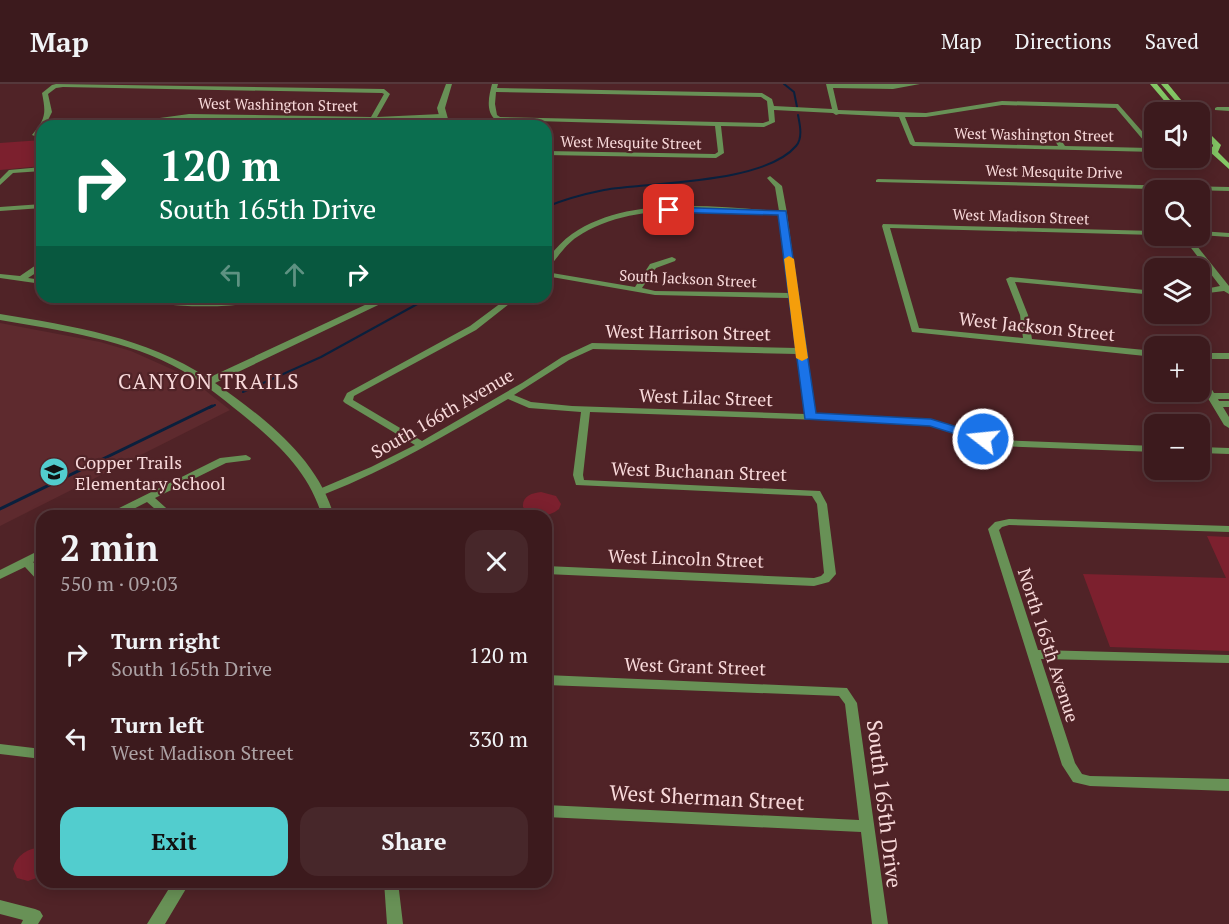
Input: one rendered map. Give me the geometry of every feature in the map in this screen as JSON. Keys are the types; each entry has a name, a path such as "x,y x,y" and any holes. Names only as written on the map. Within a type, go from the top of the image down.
{"main road":[{"path":"1153,84 1168,102"},
{"path":"1164,84 1179,102"},
{"path":"1210,137 1217,145 1215,151"},
{"path":"1210,147 1229,166"}],"street":[{"path":"444,120 443,98 449,84"},
{"path":"626,93 627,84"},
{"path":"836,113 829,85 893,87 917,84"},
{"path":"45,120 49,112 45,93 54,86 90,85 257,86 384,91 387,94 373,119"},
{"path":"542,120 498,119 494,116 491,99 494,87 767,97 770,108 770,123 552,120"},
{"path":"770,108 836,113 926,115 965,111 1002,103 1119,106 1144,137"},
{"path":"1217,109 1229,109"},
{"name":"West Washington Street","path":"901,115 913,144 1144,150"},
{"name":"West Washington Street","path":"134,120 189,116 397,120"},
{"name":"West Mesquite Street","path":"552,153 716,156 721,153 717,124"},
{"path":"1055,135 1063,148"},
{"path":"1210,151 1215,151"},
{"path":"0,183 11,171 36,169"},
{"path":"770,178 778,186 783,213 810,416"},
{"name":"West Mesquite Drive","path":"878,181 1229,189"},
{"path":"0,209 36,206"},
{"path":"552,259 574,236 597,222 631,214 669,210 783,213"},
{"name":"West Madison Street","path":"915,330 886,226 1144,232"},
{"path":"1210,234 1229,235"},
{"path":"1193,246 1227,290"},
{"path":"636,291 653,266 672,259"},
{"path":"21,279 36,269"},
{"name":"South Jackson Street","path":"552,275 636,291 793,296"},
{"path":"0,276 36,281"},
{"path":"1028,341 1024,315 1010,279 1144,292"},
{"path":"1210,291 1227,290"},
{"path":"169,303 182,305 246,303"},
{"path":"208,382 377,303"},
{"path":"422,445 348,401 350,395 474,328 506,303"},
{"path":"0,317 124,342 167,358 208,382 282,443 321,492 326,510"},
{"name":"West Jackson Street","path":"915,330 1144,353"},
{"name":"West Harrison Street","path":"574,351 592,346 801,351"},
{"name":"South 166th Avenue","path":"321,492 366,475 422,445 507,395 574,351"},
{"path":"1210,356 1229,356"},
{"path":"1210,393 1229,425"},
{"name":"West Lilac Street","path":"507,395 529,405 586,410 931,422 998,443 1144,448"},
{"path":"1214,400 1229,396"},
{"path":"1214,400 1229,404"},
{"name":"West Buchanan Street","path":"586,410 578,475 580,483 816,493 822,504 830,574 825,579"},
{"path":"1210,450 1229,451"},
{"path":"122,510 224,460 246,458"},
{"path":"147,497 163,510"},
{"name":"North 165th Avenue","path":"1229,529 999,524 993,530 1069,765 1078,778 1229,785"},
{"path":"0,575 36,556"},
{"path":"26,561 36,572"},
{"name":"West Lincoln Street","path":"552,570 814,582 825,579"},
{"path":"1033,654 1229,659"},
{"name":"West Grant Street","path":"552,680 843,691"},
{"name":"South 165th Drive","path":"843,691 851,703 880,924"},
{"path":"0,749 36,753"},
{"name":"West Sherman Street","path":"552,811 866,826"},
{"path":"156,924 179,888"},
{"path":"392,888 395,924"},
{"path":"0,907 32,920"}],"shaded area":[{"path":"36,140 36,167 0,170 0,143"},
{"name":"Copper Trails Elementary School","path":"0,323 100,342 131,351 187,376 230,410 0,526"},
{"path":"541,492 556,496 561,504 559,509 552,513 552,510 526,510 523,503 531,494"},
{"path":"1207,536 1229,537 1229,651 1110,647 1083,574 1226,578"},
{"path":"36,848 36,878 28,881 17,878 13,869 17,860"}],"waterway":[{"path":"784,84 794,92 797,107"},
{"path":"552,205 604,190 706,179 759,168 780,158 796,146 800,135 798,115"},
{"path":"243,392 321,357 419,303"},
{"path":"209,408 215,405"},
{"path":"0,509 212,406"}],"slow traffic":[{"path":"789,259 802,358"}],"place":[{"name":"Copper Trails Elementary School","path":"54,472"}],"district":[{"name":"CANYON TRAILS","path":"209,381"}],"route":[{"path":"669,210 783,213 810,416 870,417 931,422 983,439"}]}
